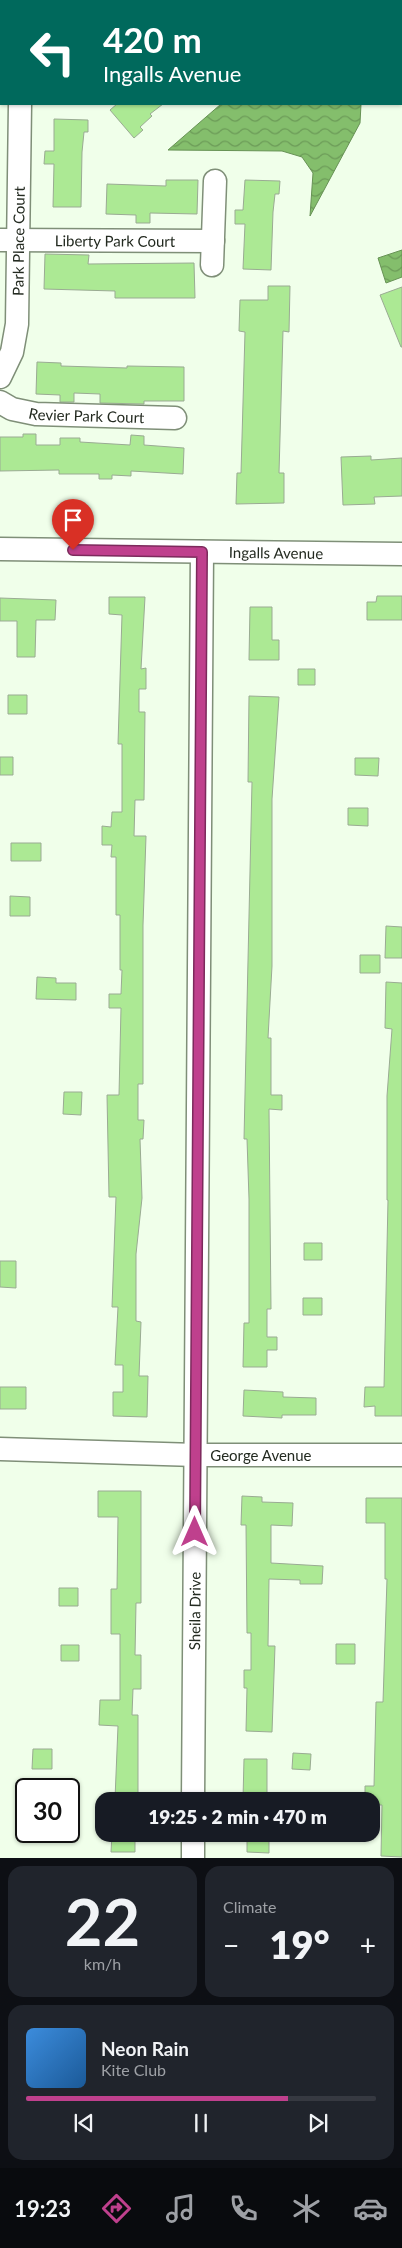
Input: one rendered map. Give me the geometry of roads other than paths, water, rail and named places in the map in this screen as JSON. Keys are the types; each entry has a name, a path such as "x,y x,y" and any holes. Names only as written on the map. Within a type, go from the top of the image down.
{"street":[{"name":"Park Place Court","path":"0,377 12,352 17,324 9,240 20,105"},
{"path":"212,265 215,181"},
{"name":"Liberty Park Court","path":"9,240 213,241"},
{"name":"Revier Park Court","path":"0,402 12,408 36,414 175,418"},
{"name":"Ingalls Avenue","path":"0,549 402,554"},
{"name":"Sheila Drive","path":"193,1792 202,552"},
{"name":"George Avenue","path":"0,1449 196,1455 402,1456"},
{"path":"193,1842 193,1858"}],"water":[{"path":"220,105 361,105 360,123 310,216 313,173 302,157 282,151 168,150"},
{"path":"402,250 402,277 386,283 378,258"}]}
